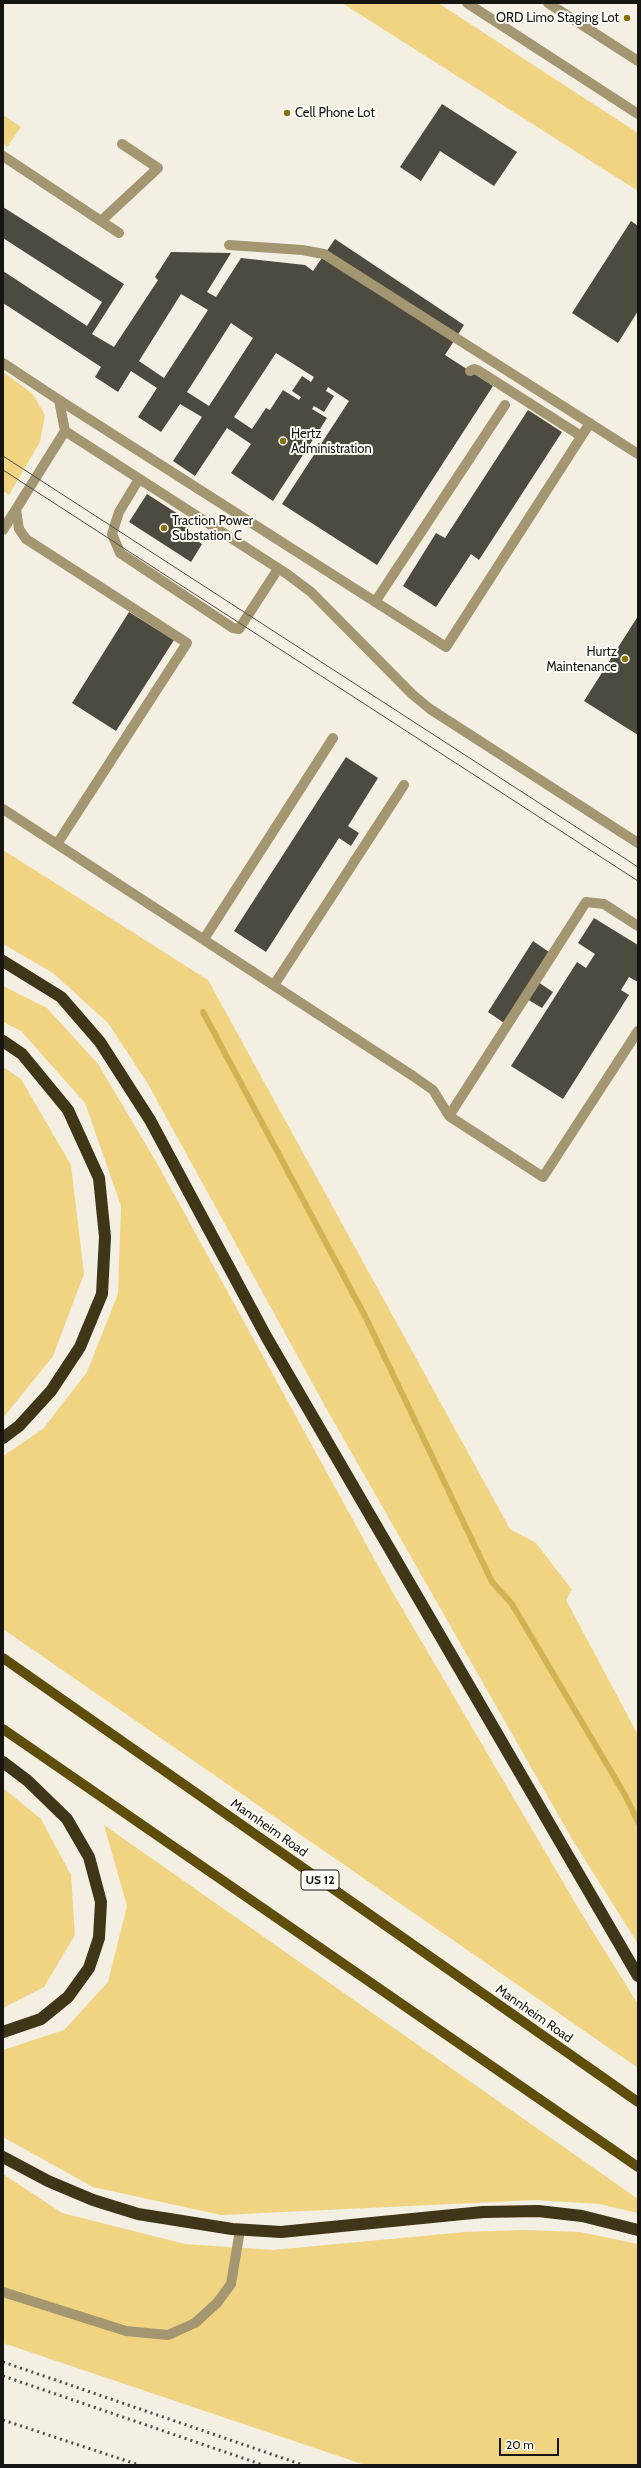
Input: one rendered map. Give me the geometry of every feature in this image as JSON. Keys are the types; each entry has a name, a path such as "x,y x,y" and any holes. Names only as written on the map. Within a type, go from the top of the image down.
{"highway":[{"path":"3,961 61,997 100,1042 150,1120 267,1338 638,1976"},
{"path":"3,1041 22,1054 68,1110 99,1178 105,1237 102,1294 80,1347 51,1391 19,1426 3,1438"},
{"path":"3,1762 28,1781 67,1819 89,1857 101,1902 99,1938 89,1968 68,1997 41,2019 3,2032"},
{"path":"3,2157 48,2181 93,2200 138,2214 240,2230 281,2232 483,2212 538,2211 582,2216 638,2230"}],"main road":[{"name":"Mannheim Road","path":"3,1658 638,2102"},
{"path":"3,1729 638,2166"}],"street":[{"path":"467,3 638,114"},
{"path":"548,3 638,61"},
{"path":"101,221 158,168 122,144"},
{"path":"3,156 119,233"},
{"path":"229,245 302,250 324,254 638,454"},
{"path":"3,363 446,647 590,423"},
{"path":"470,371 474,369 479,371 581,436"},
{"path":"3,530 65,431 59,400"},
{"path":"375,602 505,405"},
{"path":"65,431 278,568 311,592 412,694 430,708 638,843"},
{"path":"139,479 119,512 112,534 120,553 233,628 239,629 278,568"},
{"path":"16,510 19,528 26,539 187,643 58,844"},
{"path":"204,939 332,738"},
{"path":"274,985 404,785"},
{"path":"3,809 433,1090 449,1116 544,1177 638,1031"},
{"path":"449,1116 586,902 604,904 638,926"},
{"path":"3,2292 126,2331 168,2335 195,2323 217,2303 231,2284 240,2230"}],"shaded area":[{"path":"342,3 438,3 638,133 638,191"},
{"path":"3,115 21,127 7,147 3,144"},
{"path":"3,372 32,393 45,415 40,442 9,495 3,491"},
{"path":"3,850 208,980 510,1529 536,1543 572,1590 566,1600 638,1735 638,1944 572,1839 326,1408 148,1084 108,1023 53,973 3,944"},
{"path":"3,986 47,1008 98,1064 158,1165 393,1593 580,1911 638,2004 638,2068 3,1629 3,1456 43,1429 87,1372 118,1294 121,1206 85,1103 21,1031 3,1022"},
{"path":"3,1067 21,1079 71,1165 84,1274 53,1356 3,1418"},
{"path":"3,1788 41,1819 71,1875 75,1935 44,1987 3,2008"},
{"path":"104,1825 638,2199 638,2213 599,2204 535,2200 221,2215 93,2187 3,2137 3,2050 64,2030 108,1982 127,1906"},
{"path":"3,2174 62,2213 185,2244 273,2250 465,2232 524,2230 580,2232 638,2244 638,2465 365,2465 3,2343"}],"building":[{"path":"442,104 517,152 494,186 440,151 421,181 400,167"},
{"path":"3,207 124,284 92,334 114,347 158,280 155,277 171,252 231,253 207,292 216,297 241,258 305,265 313,271 335,239 464,325 445,355 493,386 377,565 282,504 349,401 328,387 326,391 334,396 324,412 314,406 312,409 327,418 273,501 231,473 251,444 227,428 195,476 173,461 202,417 180,404 161,432 138,417 157,388 131,371 118,392 95,377 101,367 3,303 3,271 87,326 102,302 3,238","holes":["181,294 208,310 164,378 139,361","231,323 253,338 209,406 187,392","276,353 314,377 311,382 302,376 292,391 301,397 299,400 283,390 270,410 266,408 252,429 234,417"]},
{"path":"631,221 638,226 638,311 618,343 572,313"},
{"path":"528,410 562,432 479,560 471,554 436,607 403,586 436,533 445,538"},
{"name":"Traction Power Substation C","path":"147,494 192,523 186,533 202,544 191,562 129,522"},
{"path":"129,612 174,640 116,731 72,703"},
{"name":"Hurtz Maintenance","path":"638,616 638,735 584,701"},
{"path":"346,757 378,778 348,826 359,833 351,846 339,838 266,952 234,931"},
{"path":"594,918 638,945 638,982 629,977 621,990 629,995 563,1099 511,1066 577,962 586,968 595,954 578,943"},
{"path":"533,941 549,952 532,978 553,992 542,1008 522,996 504,1023 488,1012"}],"waterway":[{"path":"203,1012 366,1318 492,1582 512,1604 625,1795 638,1822"}],"tram line":[{"path":"3,456 638,867"},
{"path":"3,470 638,881"}],"railway":[{"path":"3,2362 303,2465"},
{"path":"3,2376 263,2465"},
{"path":"3,2420 139,2465"}],"place":[{"name":"ORD Limo Staging Lot","path":"627,18"},
{"name":"Cell Phone Lot","path":"287,113"},
{"name":"Hertz Administration","path":"283,441"},
{"name":"Traction Power Substation C","path":"164,528"},
{"name":"Hurtz Maintenance","path":"625,659"}]}
